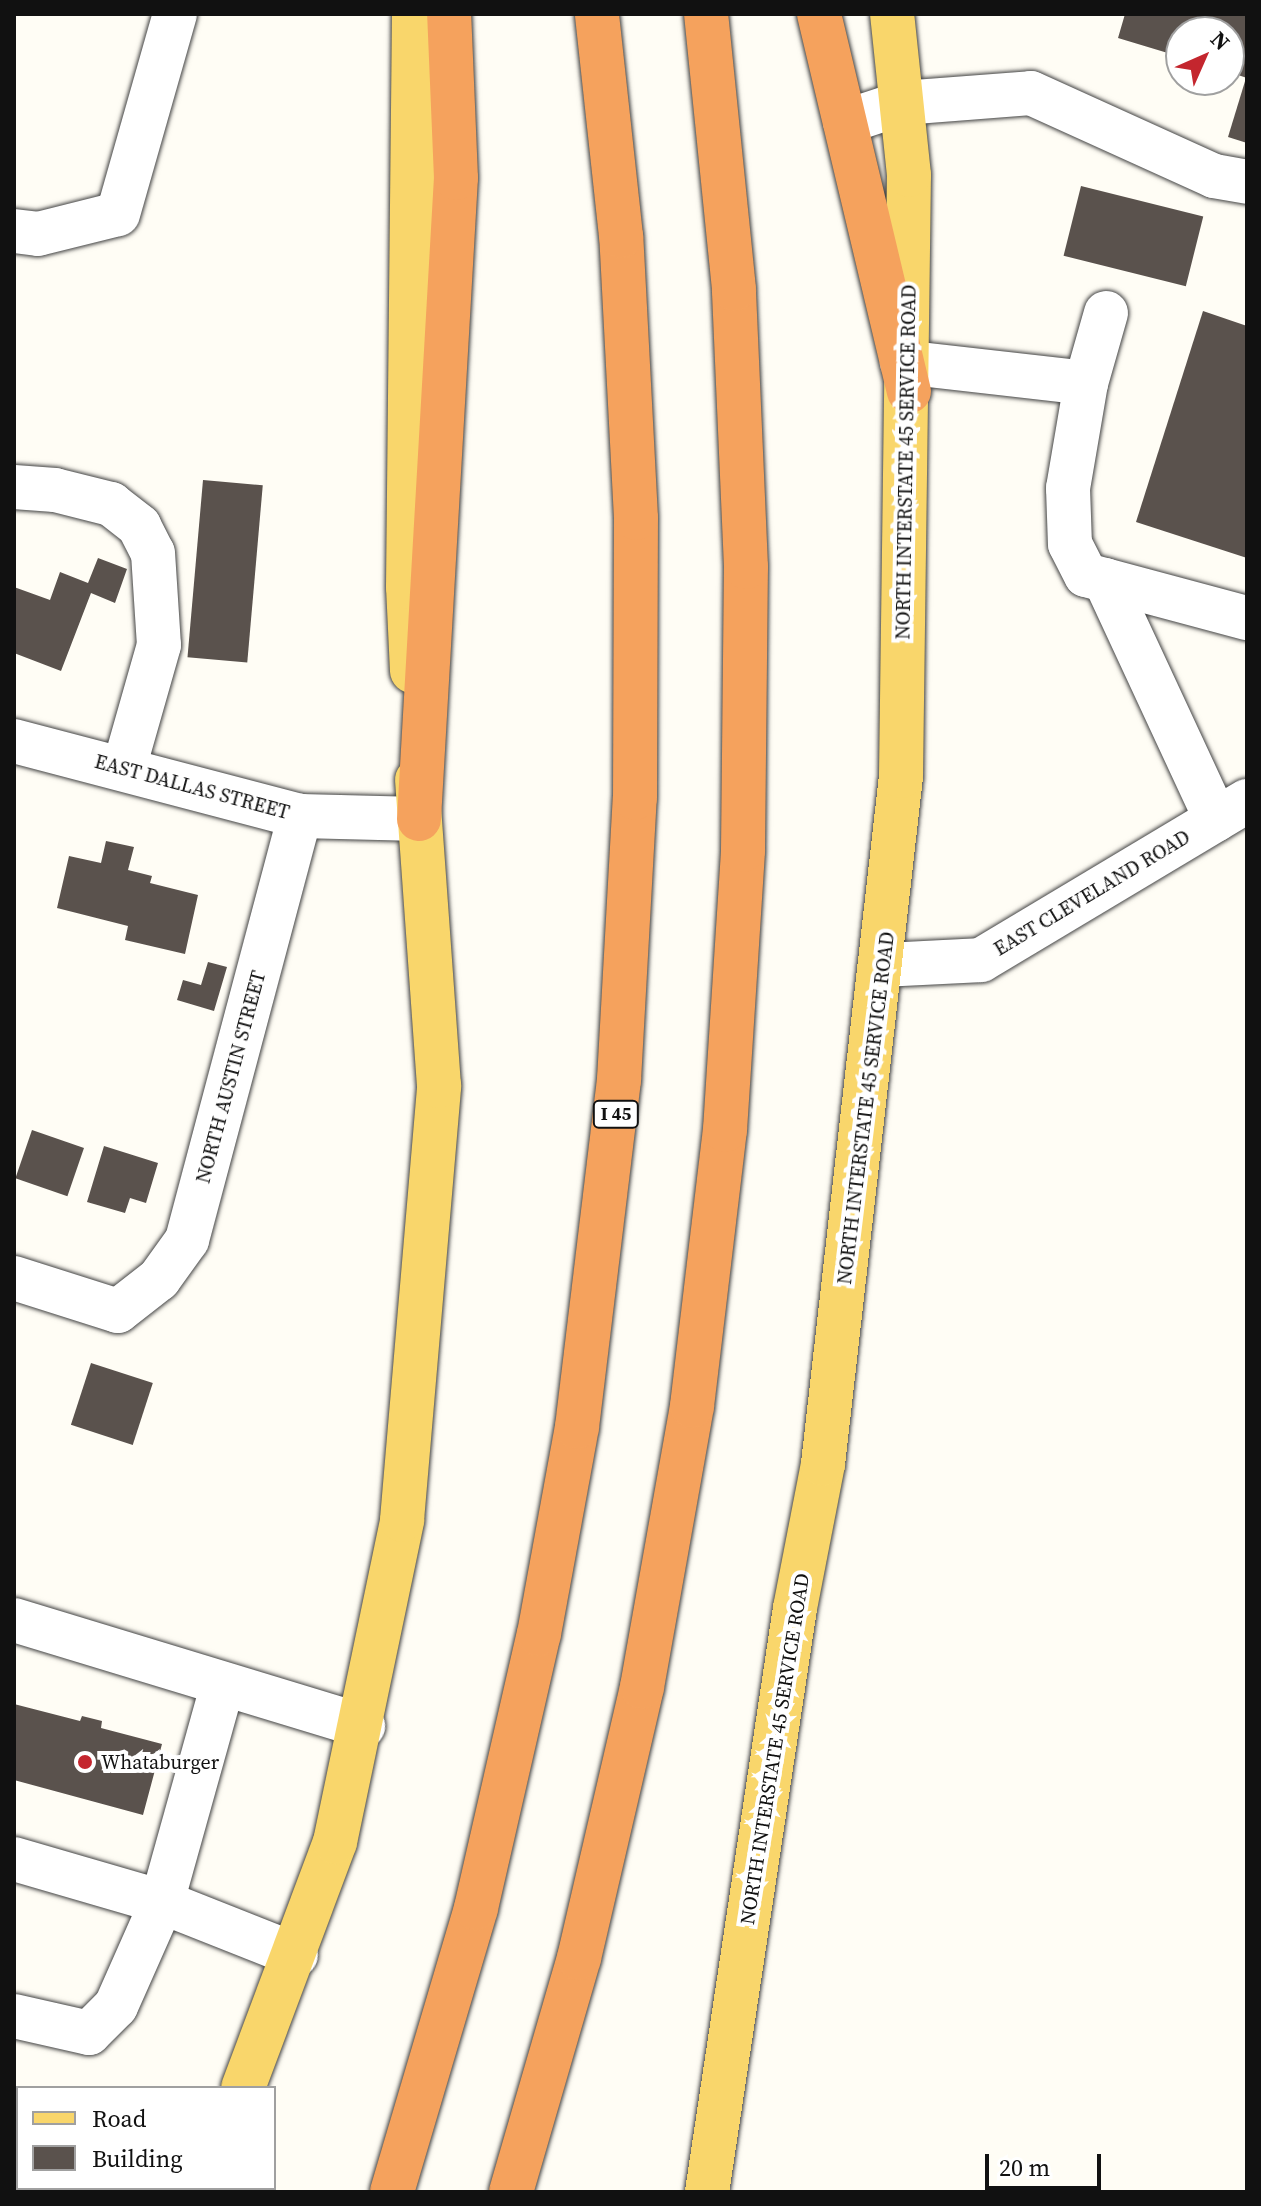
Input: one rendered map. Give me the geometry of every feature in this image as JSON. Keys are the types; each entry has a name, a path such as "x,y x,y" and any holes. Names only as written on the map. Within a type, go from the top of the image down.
{"highway":[{"path":"419,819 433,657 456,178 449,14"},
{"name":"I 45","path":"392,2192 476,1908 536,1648 577,1427 619,1080 634,854 636,518 621,236 597,14"},
{"path":"511,2192 582,1945 645,1673 692,1406 725,1130 744,835 746,567 734,289 706,14"},
{"path":"819,14 907,372"}],"main road":[{"path":"244,2086 296,1955 335,1842 363,1726 402,1520 439,1086 419,819 408,587 414,14"},
{"name":"NORTH INTERSTATE 45 SERVICE ROAD","path":"707,2192 788,1654 819,1489 883,965 901,776 909,175 892,14"}],"street":[{"path":"14,231 38,234 118,214 175,14"},
{"path":"845,122 902,103 1031,93 1214,176 1247,182"},
{"path":"1106,313 1086,383 1068,488 1070,544 1086,575 1247,618"},
{"path":"907,372 1086,383"},
{"path":"14,487 55,490 111,504 139,526 153,553 159,645 124,768"},
{"path":"1105,580 1231,810"},
{"name":"EAST DALLAS STREET","path":"14,741 300,816 419,819"},
{"name":"EAST CLEVELAND ROAD","path":"883,965 981,960 1231,810"},
{"name":"NORTH AUSTIN STREET","path":"14,1278 118,1311 159,1279 187,1240 300,816"},
{"path":"14,1620 363,1726"},
{"path":"14,2016 89,2033 116,2006 162,1902 223,1684"},
{"path":"14,1859 162,1902 296,1955"}],"building":[{"path":"1125,14 1247,14 1247,78 1245,16 1165,16 1165,52 1118,38"},
{"path":"1247,78 1247,143 1228,137 1241,96 1245,96"},
{"path":"1081,186 1203,216 1186,286 1064,256"},
{"path":"1203,311 1247,326 1247,558 1136,522"},
{"path":"203,480 263,485 247,663 187,657"},
{"path":"98,558 127,569 115,603 91,593 61,671 14,653 14,587 50,600 60,572 88,583"},
{"path":"106,841 134,847 128,870 152,876 150,883 198,895 185,954 125,940 128,926 57,908 69,856 101,863"},
{"path":"208,962 227,967 214,1011 177,1000 183,980 201,985"},
{"path":"32,1130 84,1148 67,1196 15,1178"},
{"path":"104,1146 158,1163 146,1203 130,1198 125,1213 87,1202"},
{"path":"91,1363 153,1383 133,1445 71,1425"},
{"name":"Whataburger","path":"14,1704 80,1721 82,1716 102,1721 101,1728 162,1744 143,1815 14,1780"}],"place":[{"name":"Whataburger","path":"85,1762"}]}
